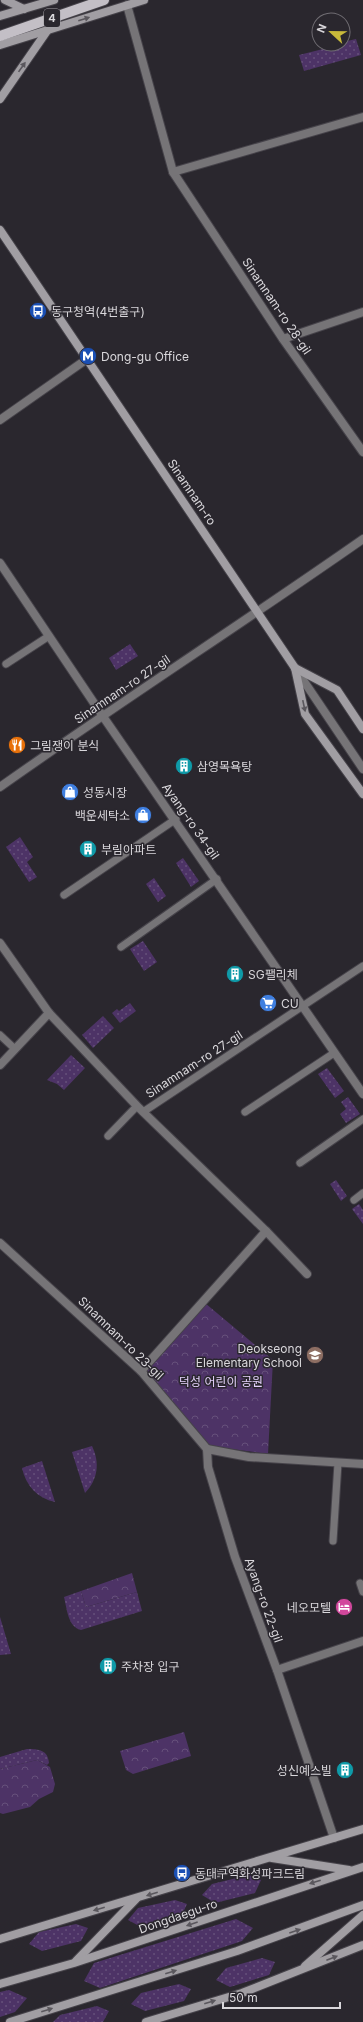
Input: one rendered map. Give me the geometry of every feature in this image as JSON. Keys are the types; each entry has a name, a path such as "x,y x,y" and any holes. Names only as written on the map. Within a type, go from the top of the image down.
{"main road":[{"path":"5,0 24,8"},
{"path":"0,16 54,0"},
{"name":"4","path":"0,36 104,0"},
{"path":"0,45 144,0"},
{"path":"0,99 47,31"},
{"name":"Sinamnam-ro","path":"0,230 296,668"},
{"path":"296,668 337,690 363,729"},
{"path":"296,668 305,714 363,794"},
{"path":"0,1939 363,1829"},
{"path":"270,1858 352,1870"},
{"name":"Dongdaegu-ro","path":"0,1984 74,1963 363,1867"},
{"path":"74,1963 137,1898"},
{"path":"10,2022 237,1951 363,1905"},
{"path":"300,1970 363,1915"},
{"path":"146,2022 242,1993 363,1945"}],"street":[{"name":"Sinamnam-ro 28-gil","path":"127,5 173,172 283,339 363,452"},
{"path":"173,172 363,117"},
{"path":"283,339 363,312"},
{"path":"0,420 87,359"},
{"name":"Sinamnam-ro 27-gil","path":"0,787 102,715 258,612 363,539"},
{"name":"Ayang-ro 34-gil","path":"0,563 102,715 217,879 363,1094"},
{"name":"Sinamnam-ro","path":"296,668 363,769"},
{"name":"Sinamnam-ro 27-gil","path":"0,943 48,1013 140,1109"},
{"path":"0,1066 48,1013"},
{"path":"140,1109 266,1231 307,1274"},
{"path":"141,1371 266,1231"},
{"name":"Sinamnam-ro 23-gil","path":"0,1243 141,1371 207,1449"},
{"path":"207,1449 249,1457 363,1464"},
{"name":"Ayang-ro 22-gil","path":"207,1449 208,1467 235,1556 277,1670"},
{"path":"334,1838 277,1670 363,1641"}],"lane":[{"path":"6,664 49,636"},
{"path":"64,894 176,820"},
{"path":"121,946 217,879"},
{"name":"Sinamnam-ro 27-gil","path":"140,1109 304,1007 363,966"},
{"path":"0,1035 15,1049"},
{"path":"245,1112 334,1053"},
{"path":"108,1136 140,1109"},
{"path":"300,1163 363,1119"},
{"path":"354,1200 363,1193"},
{"path":"333,1541 338,1462"},
{"path":"360,1583 363,1592"}],"green space":[{"path":"356,39 361,55 304,71 299,55 311,52 351,52 351,40"},
{"path":"130,644 138,656 116,670 109,658"},
{"path":"20,837 33,857 27,862 37,877 29,882 6,847"},
{"path":"183,858 199,881 191,887 176,863"},
{"path":"154,878 166,896 158,902 146,884"},
{"path":"143,941 157,962 144,971 130,949"},
{"path":"130,1003 136,1011 120,1023 112,1013 117,1009 119,1011"},
{"path":"103,1016 114,1028 93,1048 82,1035"},
{"path":"71,1055 85,1068 64,1090 57,1084 47,1080"},
{"path":"327,1068 344,1091 335,1098 318,1074"},
{"path":"348,1097 360,1114 346,1123 340,1114 346,1109 341,1102"},
{"path":"336,1180 347,1196 341,1201 330,1184"},
{"path":"359,1204 363,1210 363,1224 352,1209"},
{"name":"덕성 어린이 공원","path":"205,1303 273,1360 268,1454 209,1446 146,1370"},
{"path":"92,1446 95,1452 97,1465 93,1482 85,1493 72,1452"},
{"path":"42,1461 55,1502 43,1498 29,1486 22,1468"},
{"path":"132,1573 137,1592 86,1607 81,1591"},
{"path":"81,1591 86,1607 137,1592 142,1611 81,1630 73,1625 67,1612 64,1597"},
{"path":"0,1617 11,1654 0,1655"},
{"path":"184,1732 191,1756 133,1774 126,1770 120,1751"},
{"path":"27,1749 42,1751 47,1755 49,1763 47,1765 37,1760 0,1769 0,1757"},
{"path":"37,1760 50,1767 55,1784 53,1792 39,1799 30,1807 3,1814 0,1813 0,1769"},
{"path":"249,1875 261,1880 255,1893 215,1903 202,1895 212,1884"},
{"path":"175,1900 187,1904 181,1917 141,1927 128,1920 138,1908"},
{"path":"236,1919 253,1928 242,1941 100,1988 84,1981 94,1963"},
{"path":"76,1924 88,1928 81,1941 42,1951 29,1944 39,1932"},
{"path":"262,1958 275,1962 269,1975 230,1987 216,1980 226,1968"},
{"path":"179,1984 191,1989 184,2001 145,2011 131,2004 141,1993"},
{"path":"9,1990 27,1998 15,2012 0,2017 0,1992"},
{"path":"97,2006 109,2011 103,2022 53,2022 60,2015"}],"place":[{"name":"동구청역(4번출구)","path":"38,311"},
{"name":"Dong-gu Office","path":"88,356"},
{"name":"그림쟁이 분식","path":"17,745"},
{"name":"삼영목욕탕","path":"184,766"},
{"name":"성동시장","path":"70,792"},
{"name":"백운세탁소","path":"143,815"},
{"name":"부림아파트","path":"88,849"},
{"name":"SG팰리체","path":"235,974"},
{"name":"CU","path":"268,1003"},
{"name":"Deokseong Elementary School","path":"315,1355"},
{"name":"네오모텔","path":"344,1607"},
{"name":"주차장 입구","path":"108,1666"},
{"name":"성신예스빌","path":"345,1770"},
{"name":"동대구역화성파크드림","path":"182,1873"}]}
